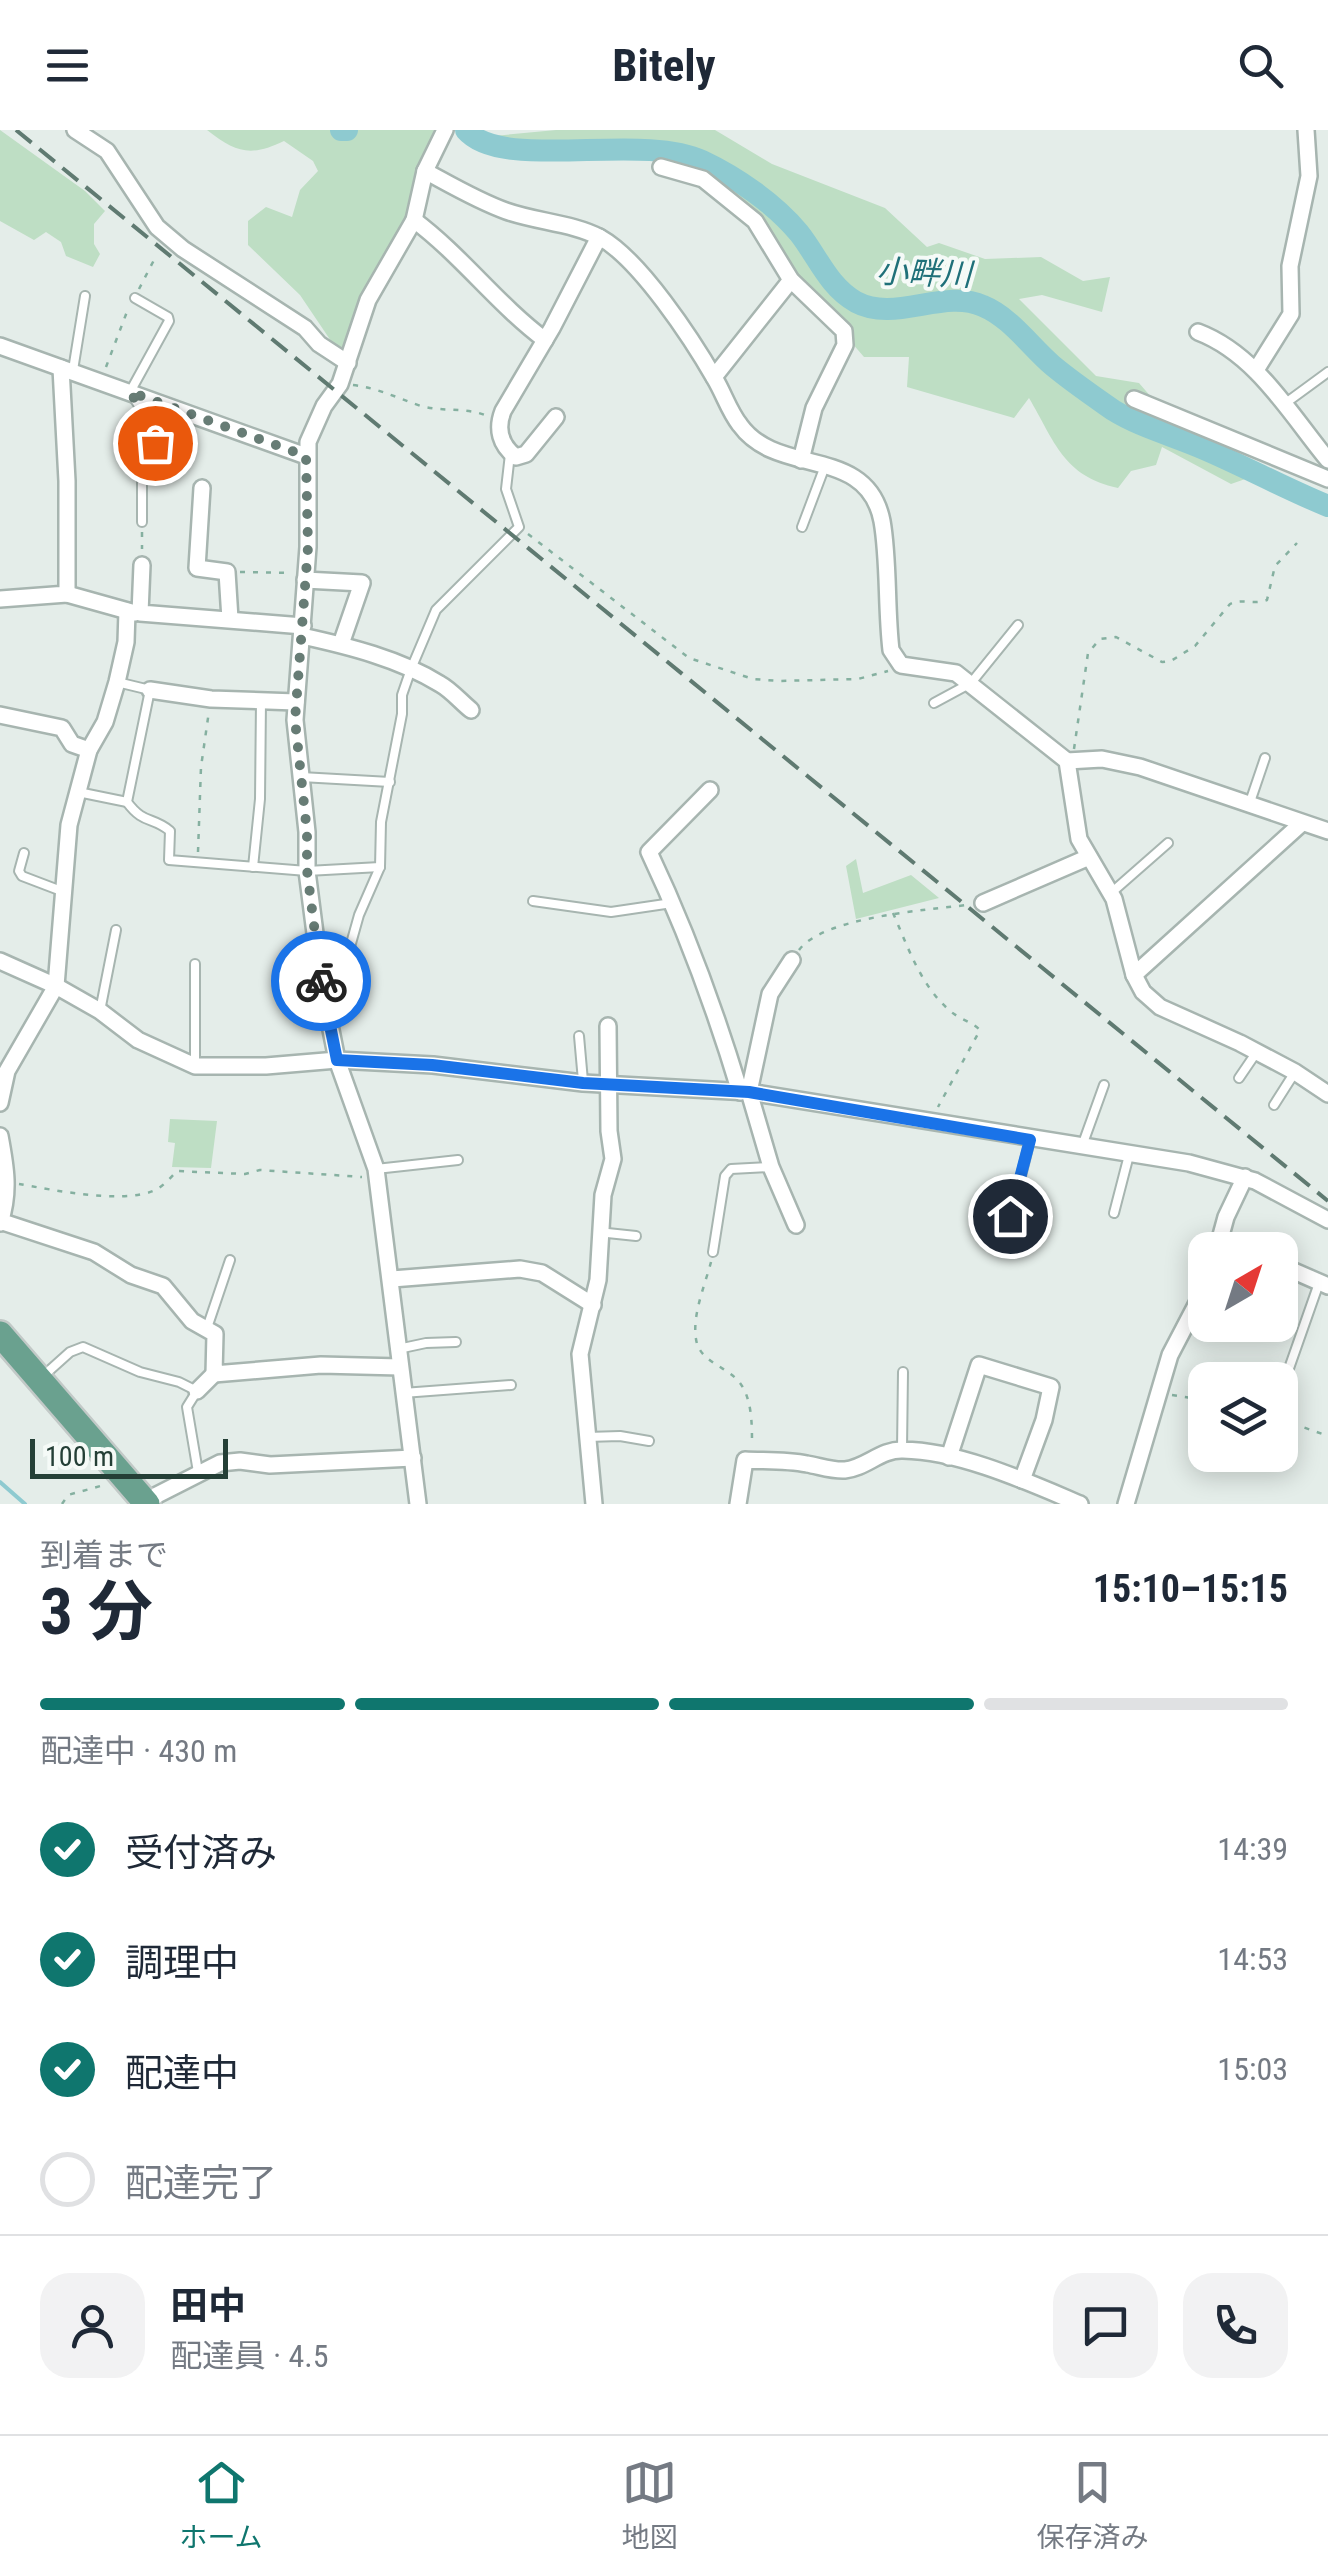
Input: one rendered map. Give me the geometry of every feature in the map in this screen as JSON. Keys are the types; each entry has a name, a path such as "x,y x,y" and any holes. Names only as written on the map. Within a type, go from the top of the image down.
{"main road":[{"path":"0,1334 147,1504"}],"street":[{"path":"75,130 107,152 157,227 348,362"},
{"path":"418,1504 376,1174 337,1060 321,980 307,870 296,702 302,631 301,575 308,547 306,456 314,426 340,384 368,300 414,220 425,172 446,130"},
{"path":"1256,370 1292,314 1290,266 1309,176 1306,130"},
{"path":"661,168 703,179 756,221 790,280 844,332 845,345 814,408 801,460"},
{"path":"425,172 510,212 599,237 620,252 655,291 714,377 739,425 754,440 801,460 850,473 863,483 882,520 886,614 892,650 900,665 956,673 1070,760 1102,760 1140,767 1328,830"},
{"path":"414,220 446,244 518,320 544,340"},
{"path":"556,417 526,454 516,456 502,440 498,424 599,237"},
{"path":"714,377 790,280"},
{"path":"1198,332 1220,340 1256,370 1328,460"},
{"path":"0,346 306,456"},
{"path":"66,370 67,594"},
{"path":"1134,399 1328,479"},
{"path":"202,488 197,568 227,572 230,619"},
{"path":"0,1102 7,1071 56,986 70,824 89,750 105,722 117,682 142,565"},
{"path":"301,575 362,583 341,644"},
{"path":"0,599 67,594 134,612 186,619 230,619 302,631 411,669 442,685 471,710"},
{"path":"150,690 211,699 296,702"},
{"path":"0,714 62,728 72,744 89,750"},
{"path":"1070,760 1076,827 1119,911 1134,975 1143,992 1160,1007 1257,1052 1328,1094"},
{"path":"710,790 649,852 674,903 796,1225"},
{"path":"1134,975 1302,823"},
{"path":"983,903 1089,857"},
{"path":"745,1092 770,994 792,960"},
{"path":"0,961 56,986 138,1040 195,1066 337,1060 432,1065 583,1083 745,1092 1189,1163 1245,1177 1328,1220"},
{"path":"594,1504 580,1354 598,1280 602,1194 614,1160 609,1132 608,1026"},
{"path":"0,1136 8,1182 0,1222 94,1252 132,1275 163,1286 192,1321 215,1334 214,1374"},
{"path":"1225,1232 1226,1217 1245,1177"},
{"path":"392,1279 520,1269 542,1273 593,1305"},
{"path":"1298,1274 1323,1284"},
{"path":"1126,1504 1170,1355 1188,1321"},
{"path":"197,1391 214,1374 321,1365 400,1368"},
{"path":"949,1458 979,1365 1051,1387 1044,1420 1022,1480"},
{"path":"738,1504 745,1460 804,1463 842,1471 885,1452 902,1450 949,1458 1022,1480 1080,1504"},
{"path":"147,1504 220,1463 270,1465 412,1458"}],"lane":[{"path":"66,370 85,296"},
{"path":"134,298 169,321 130,392 159,436 142,464 142,522"},
{"path":"1283,405 1328,372"},
{"path":"321,980 333,981 342,972 359,915 380,866 381,822 402,695 436,610 519,528 506,488 510,452"},
{"path":"802,527 825,466"},
{"path":"934,703 971,684 1018,624"},
{"path":"117,682 150,690 127,802"},
{"path":"254,867 260,799 261,701"},
{"path":"1249,804 1266,758"},
{"path":"300,777 390,782"},
{"path":"78,792 127,802 143,820 163,825 170,831 169,860 307,870 380,866"},
{"path":"1111,893 1168,843"},
{"path":"24,853 22,876 64,892"},
{"path":"532,901 611,912 674,903"},
{"path":"100,1012 116,930"},
{"path":"194,964 195,1066"},
{"path":"579,1036 583,1083"},
{"path":"1239,1078 1257,1052"},
{"path":"1274,1106 1295,1072"},
{"path":"1081,1148 1104,1084"},
{"path":"1010,1216 1030,1140"},
{"path":"1114,1213 1128,1155"},
{"path":"376,1174 458,1160"},
{"path":"714,1252 725,1176 731,1169 772,1167"},
{"path":"598,1232 636,1236"},
{"path":"207,1328 230,1260"},
{"path":"1293,1362 1323,1284"},
{"path":"398,1348 456,1342"},
{"path":"40,1379 70,1352 82,1347 197,1391 188,1407 198,1472"},
{"path":"902,1372 902,1450"},
{"path":"404,1393 511,1385"},
{"path":"587,1437 620,1436 649,1441"}],"path":[{"path":"102,383 119,327 155,258"},
{"path":"340,384 376,388 428,407 476,412 498,424"},
{"path":"142,522 142,565"},
{"path":"519,528 689,658 718,669 753,679 821,682 870,676 900,665"},
{"path":"1070,760 1088,653 1100,639 1116,637 1162,662 1171,661 1195,646 1230,604 1237,600 1258,604 1267,600 1275,566 1297,543"},
{"path":"227,572 301,575"},
{"path":"197,862 201,768 211,699"},
{"path":"792,960 816,936 893,913 983,903"},
{"path":"893,913 931,991 960,1020 977,1025 980,1030 929,1121"},
{"path":"8,1182 78,1194 124,1194 153,1191 177,1171 376,1174"},
{"path":"714,1252 695,1324 696,1344 702,1354 742,1386 752,1416 752,1460"},
{"path":"1161,1393 1188,1397"},
{"path":"1298,1425 1328,1436"},
{"path":"62,1504 68,1496 124,1476"}],"green space":[{"path":"0,130 85,191 105,211 94,224 94,244 100,254 93,267 66,256 61,242 46,232 34,240 0,221"},
{"path":"207,130 434,130 418,170 410,221 343,352 300,295 248,245 248,221 266,207 292,217 300,190 318,171 313,161 284,141 244,150"},
{"path":"556,130 715,130 772,164 885,208 927,247 939,243 985,259 1041,257 1083,281 1110,277 1102,312 1042,295 1019,299 1096,376 1139,383 1178,428 1271,470 1231,484 1162,447 1156,465 1131,471 1118,488 1099,482 1063,455 1029,398 1014,418 907,387 909,357 864,357 795,277 762,215 702,169 593,143 537,144 493,136"},
{"path":"856,859 863,893 911,875 939,898 856,919 846,866"},
{"path":"170,1119 217,1121 211,1168 172,1167 175,1143 168,1142"}],"waterway":[{"name":"小畔川","path":"341,130 347,130"},
{"name":"小畔川","path":"466,130 484,142 509,148 644,150 676,153 702,161 741,183 778,211 799,233 831,279 856,302 887,309 952,301 983,306 1002,317 1052,365 1113,410 1328,506"},
{"path":"0,1482 25,1504"}],"railway":[{"path":"16,130 1328,1201"}],"way so far":[{"path":"155,443 159,436 130,392 306,456 308,547 295,720 321,981"}],"route":[{"path":"321,981 337,1060 432,1065 583,1083 749,1092 1030,1140 1010,1216"}]}
